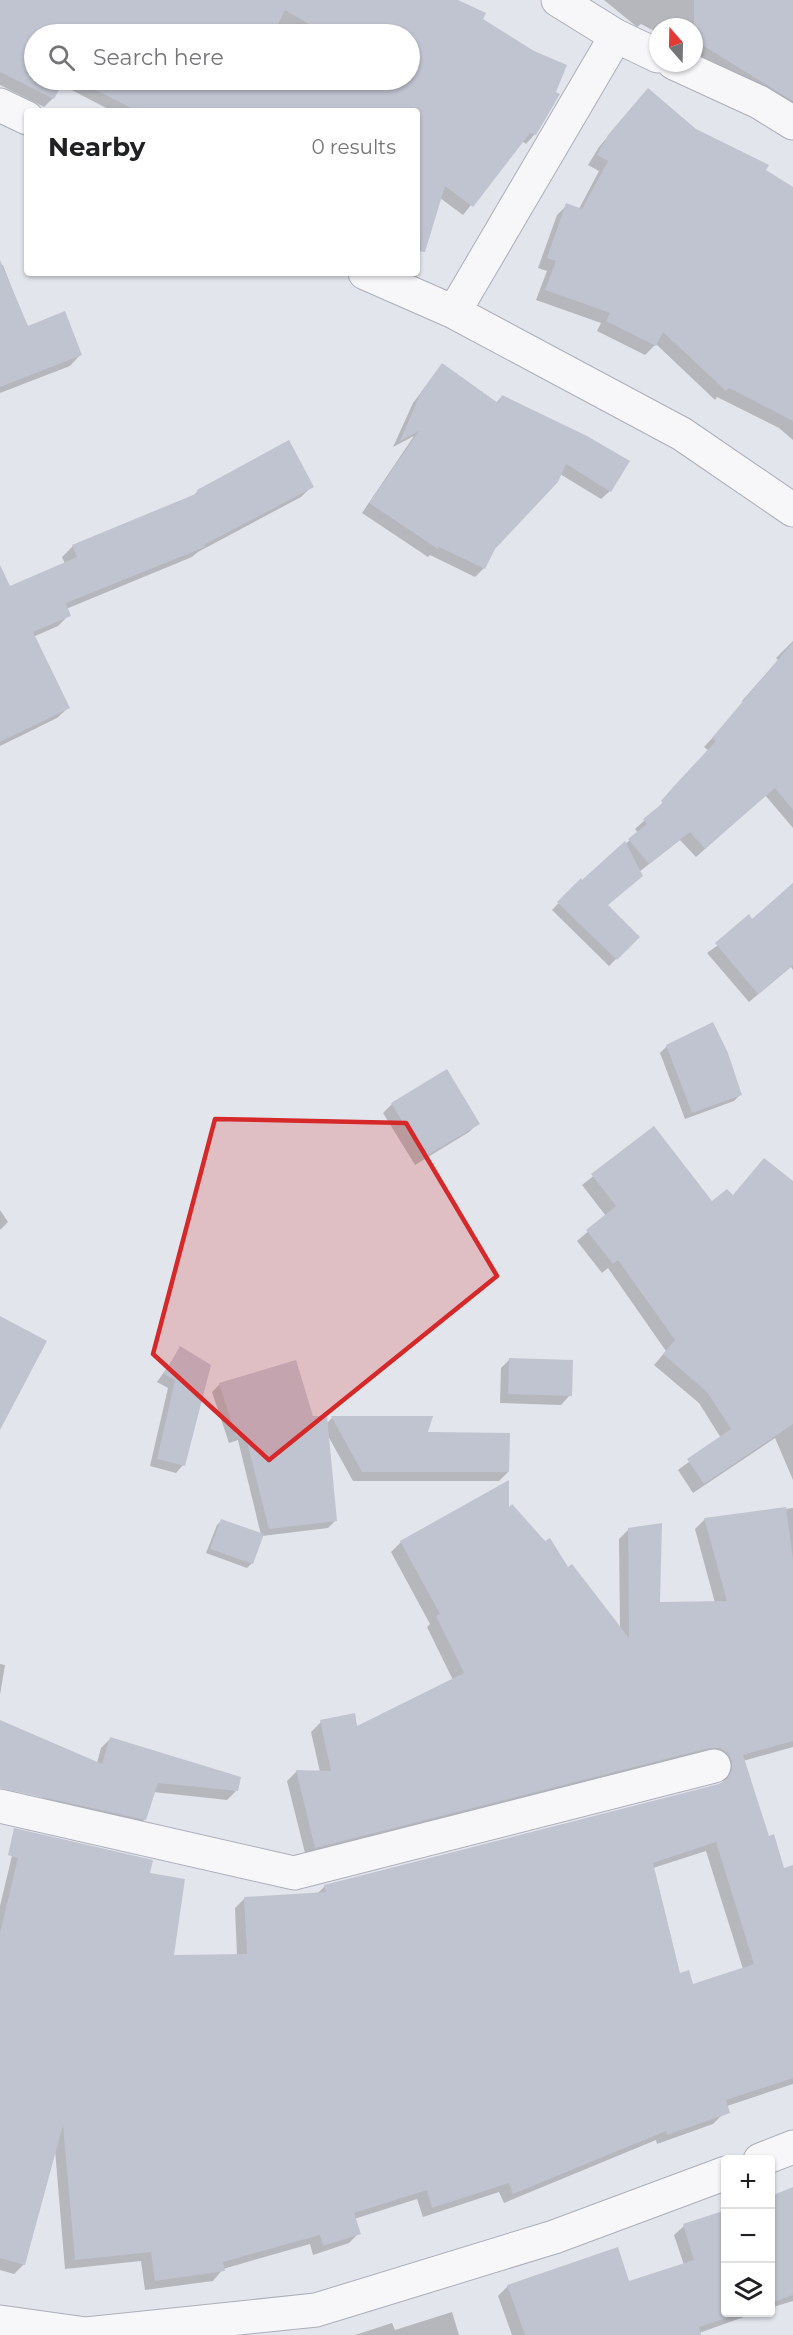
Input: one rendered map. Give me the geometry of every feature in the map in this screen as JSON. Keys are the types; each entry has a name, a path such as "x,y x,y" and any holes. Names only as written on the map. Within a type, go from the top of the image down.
{"street":[{"path":"558,0 616,36 649,52"},
{"path":"454,312 616,36"},
{"path":"694,72 759,102 793,123"},
{"path":"0,105 24,117"},
{"path":"372,276 454,312 682,434 793,510"},
{"path":"0,1806 294,1873 714,1766"},
{"path":"773,2155 793,2147"},
{"path":"0,2322 86,2334 316,2310 554,2237 721,2174"}],"highlighted area":[{"path":"215,1119 406,1123 497,1276 269,1460 153,1354"}],"building":[{"path":"0,0 458,0 486,13 483,19 534,51 567,65 556,92 560,94 536,135 530,133 473,207 445,186 425,252 420,251 420,108 131,108 96,90 420,90 420,24 309,24 285,10 278,24 24,24 24,84 0,72"},
{"path":"694,0 793,0 793,101 703,46 703,18 694,18"},
{"path":"648,88 696,129 769,165 766,170 793,187 793,421 729,388 726,391 663,332 656,346 606,321 610,313 545,290 556,261 547,258 566,203 582,209 608,161 597,155 608,135"},
{"path":"36,90 59,90 54,99"},
{"path":"0,260 28,326 65,311 82,355 0,387"},
{"path":"442,363 498,403 502,395 587,436 630,461 611,492 566,464 558,482 495,549 485,569 439,547 438,549 369,503 419,431 400,441 421,392"},
{"path":"289,440 314,487 204,545 205,547 66,603 71,616 33,632 70,708 0,742 0,565 10,586 77,557 72,545 198,493 197,490"},
{"path":"793,642 793,810 775,788 705,849 690,832 649,864 628,839 647,824 643,819 663,803 661,801 716,741 712,738"},
{"path":"625,841 643,876 608,905 640,937 617,960 557,902 581,878 582,880"},
{"path":"793,883 793,965 758,994 715,943 749,914 752,919"},
{"path":"713,1022 728,1053 742,1095 692,1113 666,1045"},
{"path":"447,1069 480,1124 424,1157 391,1103"},
{"path":"654,1126 712,1201 727,1189 733,1195 764,1158 793,1181 793,1424 704,1484 687,1459 731,1429 708,1393 663,1354 675,1340 618,1260 613,1264 586,1230 616,1206 591,1174"},
{"path":"0,1316 47,1341 0,1430"},
{"path":"180,1346 211,1365 185,1466 157,1459 175,1380 164,1374"},
{"path":"509,1358 573,1360 572,1396 508,1394"},
{"path":"296,1360 313,1416 327,1416 337,1521 269,1529 245,1434 236,1436 219,1383"},
{"path":"331,1416 433,1416 428,1432 510,1433 509,1472 362,1472"},
{"path":"509,1480 509,1507 512,1504 545,1541 550,1538 568,1567 572,1564 629,1638 628,1528 662,1523 660,1602 727,1601 704,1518 786,1507 793,1559 793,1741 743,1755 769,1836 774,1834 784,1868 793,1865 793,2078 726,2100 730,2113 667,2135 666,2131 513,2194 509,2183 432,2208 427,2190 354,2213 361,2234 323,2246 320,2235 223,2262 225,2271 155,2281 151,2252 75,2260 63,2125 25,2265 0,2258 0,1933 18,1858 8,1855 14,1828 153,1860 150,1873 185,1879 174,1955 247,1954 244,1897 326,1892 324,1885 719,1784 727,1779 732,1770 732,1761 728,1753 720,1748 709,1748 315,1848 296,1770 331,1771 320,1720 355,1713 357,1726 464,1673 436,1616 440,1614 400,1541","holes":["716,1842 754,1964 693,1984 689,1970 680,1973 653,1863"]},
{"path":"221,1519 264,1534 253,1564 210,1549"},
{"path":"0,1720 102,1764 110,1737 241,1777 238,1791 158,1783 146,1820 0,1788"},
{"path":"793,2187 793,2295 775,2302 775,2209 775,2194"},
{"path":"721,2212 721,2317 730,2317 699,2327 701,2335 525,2335 507,2285 618,2247 629,2281 694,2260 683,2224"}]}
